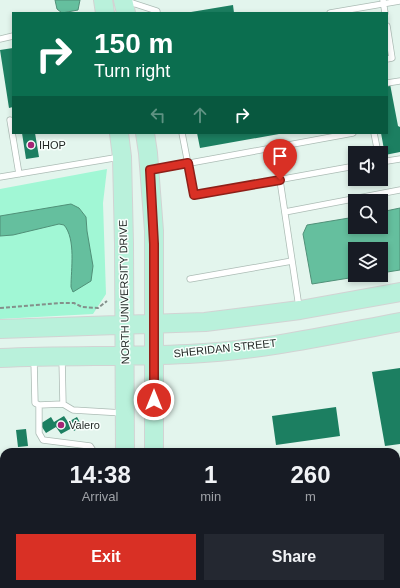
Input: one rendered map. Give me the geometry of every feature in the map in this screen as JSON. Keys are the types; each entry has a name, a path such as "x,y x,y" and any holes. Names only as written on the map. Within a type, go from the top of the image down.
{"main road":[{"path":"103,0 105,12"},
{"path":"123,0 126,12"},
{"name":"NORTH UNIVERSITY DRIVE","path":"119,134 122,157 125,324 125,448"},
{"path":"145,134 150,170 154,231 154,448"},
{"path":"0,329 205,322 300,310 400,292"},
{"name":"SHERIDAN STREET","path":"0,358 188,354 243,349 400,322"}],"lane":[{"path":"123,0 156,12"},
{"path":"335,12 383,2 400,1"},
{"path":"383,2 385,12"},
{"path":"388,32 392,58 388,59"},
{"path":"0,39 12,36"},
{"path":"388,83 400,81"},
{"path":"10,120 12,132"},
{"path":"12,134 19,174"},
{"path":"182,134 194,195 348,167"},
{"path":"150,170 346,134"},
{"path":"374,134 377,146"},
{"path":"275,147 300,310"},
{"path":"0,177 122,157"},
{"path":"388,161 400,159"},
{"path":"285,212 400,190"},
{"path":"190,280 292,261"},
{"path":"62,356 63,404"},
{"path":"34,357 35,403 40,405 63,404 73,410 125,413"},
{"path":"40,405 39,433 43,440 90,446 91,448"}],"path":[{"path":"0,308 60,302 82,307 98,308 107,301"}],"shaded area":[{"path":"55,0 80,0 78,10 61,12 57,9"},
{"path":"107,169 103,203 106,294 93,314 0,319 0,189"},
{"path":"71,204 79,208 86,217 93,266 91,281 73,292 71,287 72,263 70,238 64,225 59,224 13,235 0,236 0,216"},
{"path":"400,208 400,270 388,272 388,242 348,242 348,278 312,284 303,234 307,225 348,218 348,234 388,234 388,211"}],"building":[{"path":"233,5 234,12 191,12"},
{"path":"12,48 12,107 9,108 0,50"},
{"path":"390,84 398,126 400,127 400,152 388,154 388,146 383,146 381,134 388,134 388,85"},
{"name":"IHOP","path":"22,134 35,134 39,157 26,159"},
{"path":"197,134 279,134 200,148"},
{"path":"400,368 400,444 385,446 372,372"},
{"path":"336,407 340,436 276,445 272,416"},
{"name":"Valero","path":"64,416 68,422 77,417 82,426 74,431 72,428 61,434 56,427 46,433 40,424 51,417 54,422"},
{"path":"26,429 28,446 18,447 16,430"}],"place":[{"name":"IHOP","path":"31,145"},
{"name":"Valero","path":"61,425"}],"route":[{"path":"154,400 155,282 154,231 150,170 188,163 194,195 280,180"}]}
